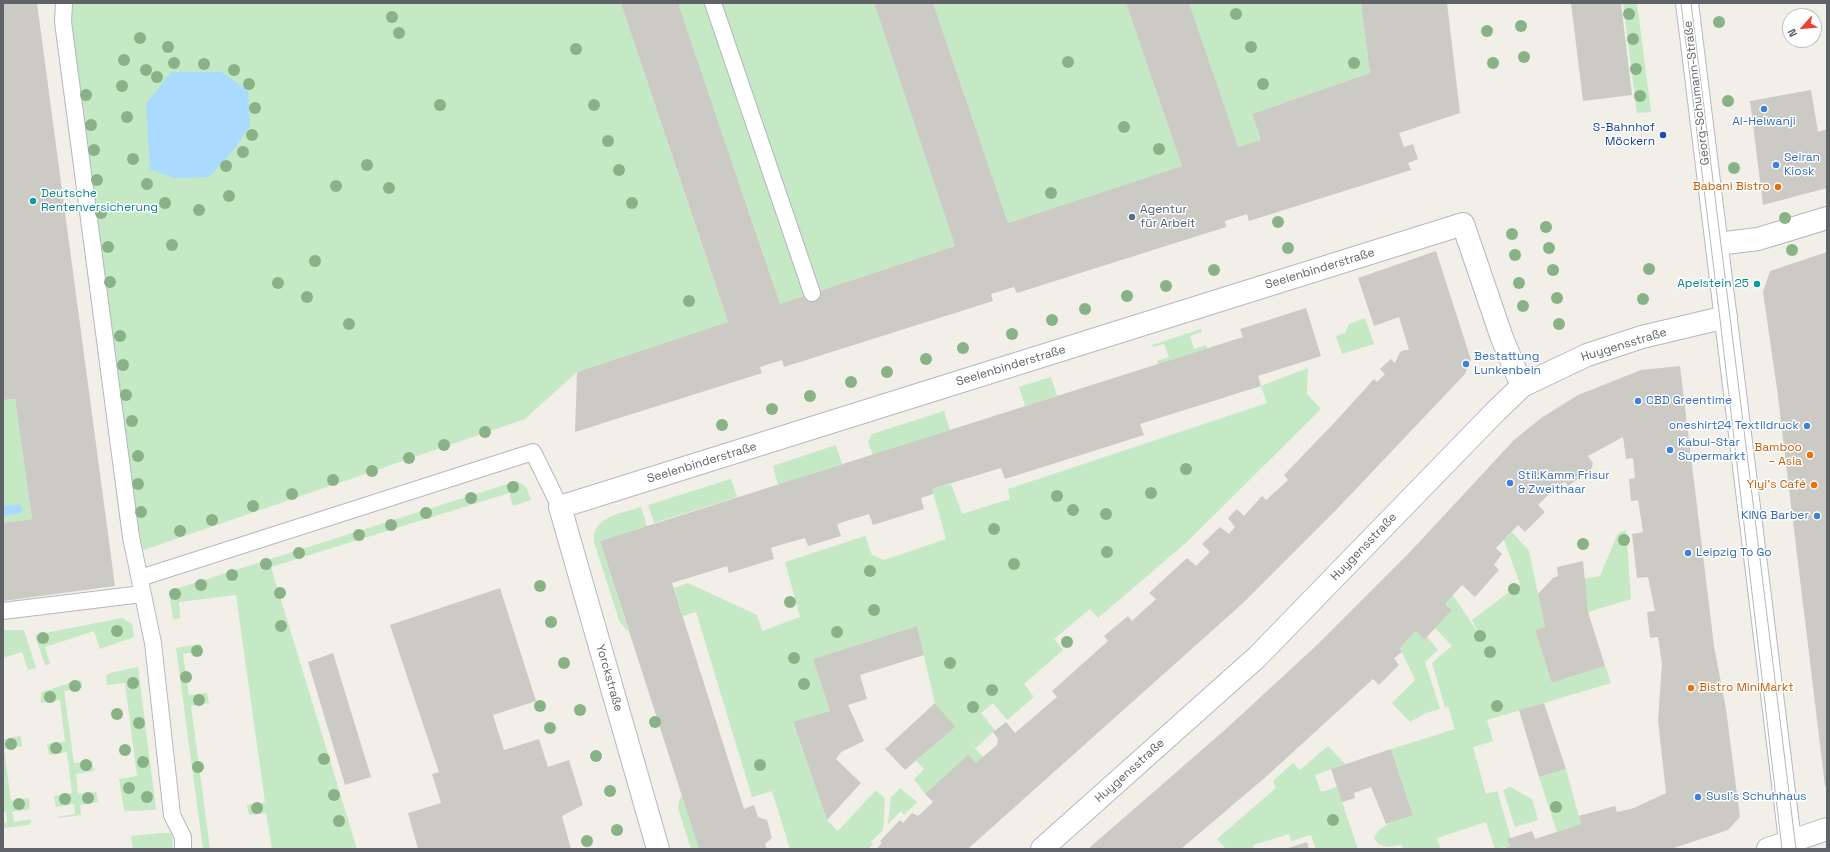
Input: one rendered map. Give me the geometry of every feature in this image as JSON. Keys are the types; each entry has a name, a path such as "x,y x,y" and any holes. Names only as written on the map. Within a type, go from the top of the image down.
{"street":[{"name":"Georg-Schumann-Straße","path":"1687,3 1701,128 1717,244 1790,845"},
{"path":"1717,244 1758,239 1827,218"},
{"name":"Seelenbinderstraße","path":"560,507 1463,224 1502,338 1522,386"},
{"name":"Huygensstraße","path":"1042,849 1257,657 1522,386 1587,355 1642,337 1726,317"},
{"name":"Yorckstraße","path":"560,507 658,849"},
{"path":"1768,849 1790,845 1827,829"}],"lane":[{"path":"64,3 63,22 131,537 153,643 172,815 183,837 183,849"},
{"path":"713,3 812,293"},
{"path":"140,578 533,452 560,507"},
{"path":"3,611 142,594"}],"green space":[{"path":"69,3 621,3 728,322 577,372 525,419 138,552"},
{"path":"678,3 874,3 955,246 780,304"},
{"path":"933,3 1126,3 1182,166 1008,223"},
{"path":"1187,3 1361,3 1370,73 1252,114 1261,140 1238,147"},
{"path":"1623,3 1637,3 1651,112 1637,113"},
{"path":"1365,318 1374,344 1342,354 1336,336 1345,333 1349,324"},
{"path":"1201,329 1202,332 1190,336 1194,349 1206,345 1207,349 1158,364 1157,361 1169,357 1164,344 1153,347 1152,345"},
{"path":"1308,368 1307,394 1321,409 1188,541 1098,618 1090,609 1054,639 1063,650 1024,684 1034,697 1007,720 993,703 981,713 995,730 976,748 968,741 984,758 976,763 968,756 925,794 914,779 924,769 916,761 954,727 935,703 917,626 813,659 830,711 793,723 827,820 838,831 876,790 885,799 883,830 871,842 873,844 868,849 790,849 772,791 752,797 696,612 683,616 674,588 688,583 757,615 762,631 800,617 785,562 865,536 872,555 884,560 946,539 932,489 951,484 962,514 1010,499 1008,489 1267,403 1261,386"},
{"path":"1051,377 1057,396 1025,406 1019,387"},
{"path":"15,399 32,519 3,523 3,400"},
{"path":"944,411 950,430 873,455 868,442 872,434"},
{"path":"836,445 842,464 778,485 773,466"},
{"path":"731,479 737,497 654,523 648,505"},
{"path":"517,481 526,487 531,500 513,506 509,493 271,567 357,849 272,849 266,813 249,815 247,805 265,802 236,595 179,602 180,618 173,619 170,600 172,590"},
{"path":"641,507 647,526 600,541 628,630 626,630 619,620 594,542 595,533 603,521 609,517"},
{"path":"1626,530 1631,599 1588,612 1583,579 1600,576 1618,533"},
{"path":"1512,532 1529,551 1545,627 1535,630 1553,683 1605,666 1611,683 1487,720 1493,741 1473,747 1486,794 1497,791 1511,838 1507,839 1510,846 1495,849 1486,822 1437,838 1441,849 1403,849 1402,845 1387,847 1379,845 1374,838 1385,825 1413,814 1391,749 1455,729 1448,706 1445,707 1432,663 1452,646 1435,628 1452,610 1445,604 1453,595 1482,639 1472,620 1520,584 1504,540"},
{"path":"122,618 132,624 134,637 100,649 94,631 45,647 50,664 45,665 35,635"},
{"path":"3,630 24,630 36,668 28,670 22,652 3,658"},
{"path":"1416,631 1424,640 1427,637 1438,650 1425,662 1440,709 1426,713 1410,722 1392,703 1415,680 1400,648"},
{"path":"201,644 202,651 183,654 189,695 207,693 209,703 191,706 210,849 203,849 176,648"},
{"path":"138,667 156,810 126,811 124,810 119,779 137,776 125,683 107,685 106,676 110,673"},
{"path":"79,680 82,682 82,688 64,691 74,763 92,761 94,771 76,774 78,794 96,792 98,802 80,805 81,815 58,818 57,817 75,814 74,804 56,807 54,796 72,793 67,752 49,755 47,744 65,742 60,700 41,703 41,695 42,692"},
{"path":"21,736 22,746 4,749 11,801 29,798 30,809 12,812 14,822 32,819 29,825 3,828 3,823 7,822 6,812 3,812 3,739"},
{"path":"1328,746 1345,764 1315,775 1321,792 1337,787 1358,849 1316,849 1311,835 1291,841 1289,834 1253,845 1253,849 1226,849 1217,839 1276,788 1273,781 1293,763 1300,770"},
{"path":"1566,769 1581,824 1557,832 1539,777"},
{"path":"1510,787 1532,799 1538,820 1515,827 1503,790"},
{"path":"900,788 917,802 904,815 901,811 888,824 891,797"},
{"path":"682,796 699,849 691,849 678,808 680,797"},
{"path":"172,833 173,849 133,849 131,836"}],"water":[{"path":"171,72 221,72 248,90 250,126 232,152 209,177 174,178 150,169 146,104"}],"building":[{"name":"Deutsche Rentenversicherung","path":"3,3 37,3 115,586 3,601 3,523 32,519 15,399 3,400"},
{"name":"Agentur für Arbeit","path":"621,3 678,3 780,304 955,246 874,3 933,3 1008,223 1182,166 1126,3 1189,3 1238,147 1261,140 1252,114 1370,73 1361,3 1447,3 1460,113 1399,133 1404,147 1413,144 1418,159 1408,163 1411,170 1249,221 1247,214 1225,221 1226,227 1017,293 1014,287 991,294 993,301 784,367 782,360 760,367 762,373 575,432 577,372 728,322"},
{"path":"1571,3 1621,3 1632,95 1583,101"},
{"path":"1811,90 1818,132 1827,129 1827,188 1763,205 1750,101"},
{"path":"1436,251 1471,360 1465,374 1338,508 1242,604 970,847 967,849 876,849 882,843 880,841 900,820 903,823 912,813 918,816 933,802 925,794 968,755 976,763 997,745 998,739 993,732 1006,722 1015,733 1057,697 1052,691 1108,641 1104,636 1128,616 1132,621 1156,599 1149,593 1187,558 1196,566 1210,552 1202,544 1220,527 1229,534 1235,527 1228,518 1237,509 1244,516 1262,496 1266,500 1288,480 1284,475 1374,379 1377,382 1385,374 1380,369 1391,359 1395,363 1400,352 1409,350 1399,317 1374,326 1358,278"},
{"path":"1827,252 1827,787 1825,786 1777,389 1763,292 1770,271"},
{"path":"1306,308 1321,356 1258,376 1261,386 1140,424 1144,435 1005,479 1001,468 932,489 933,494 921,498 924,509 873,525 869,514 837,524 841,536 808,546 805,538 771,548 774,559 729,573 727,566 672,583 744,809 754,805 758,817 767,820 772,838 765,844 767,849 699,849 600,541 1243,337 1240,329"},
{"path":"1680,366 1714,646 1726,709 1740,817 1728,830 1671,849 1502,849 1510,846 1507,839 1532,831 1535,839 1581,824 1579,816 1615,806 1617,812 1634,808 1666,793 1658,720 1662,664 1658,637 1650,638 1647,612 1655,611 1648,577 1637,578 1632,534 1643,532 1638,500 1631,501 1629,479 1635,478 1633,458 1626,459 1623,437 1588,456 1593,463 1591,470 1568,486 1565,482 1552,491 1538,505 1545,512 1525,532 1518,525 1496,548 1502,554 1494,565 1499,570 1475,597 1462,585 1445,604 1452,610 1424,640 1416,631 1400,648 1402,652 1394,658 1399,665 1379,685 1373,679 1268,775 1181,849 1088,849 1227,728 1318,644 1410,552 1514,440 1541,418 1578,395 1641,370"},
{"path":"1583,561 1588,612 1605,666 1552,683 1535,630 1545,627 1538,594 1553,578 1558,576 1557,567"},
{"path":"500,588 536,701 493,715 504,750 539,739 548,767 569,760 583,805 562,816 571,849 418,849 408,813 441,803 432,774 439,772 390,625"},
{"path":"917,626 924,655 860,675 867,699 848,705 864,741 841,752 836,759 861,783 827,820 793,722 830,711 813,659"},
{"path":"333,653 371,777 345,785 308,662"},
{"path":"935,703 955,727 905,770 885,749"},
{"path":"1544,703 1566,769 1539,777 1519,710"},
{"path":"1391,749 1413,815 1386,824 1371,787 1354,793 1355,798 1342,802 1331,769"},
{"path":"1307,842 1309,849 1285,849"}],"waterway":[{"path":"3,511 18,509"}],"tram line":[{"path":"1681,3 1720,319 1782,849"},
{"path":"1691,3 1796,849"}],"place":[{"name":"Al-Helwanji","path":"1764,109"},
{"name":"S-Bahnhof Möckern","path":"1663,135"},
{"name":"Seiran Kiosk","path":"1776,165"},
{"name":"Babani Bistro","path":"1778,187"},
{"name":"Deutsche Rentenversicherung","path":"33,201"},
{"name":"Agentur für Arbeit","path":"1132,217"},
{"name":"Apelstein 25","path":"1757,284"},
{"name":"Bestattung Lunkenbein","path":"1466,364"},
{"name":"CBD Greentime","path":"1638,401"},
{"name":"oneshirt24 Textildruck","path":"1807,426"},
{"name":"Kabul-Star Supermarkt","path":"1670,450"},
{"name":"Bamboo – Asia","path":"1810,455"},
{"name":"Stil.Kamm Frisur & Zweithaar","path":"1510,483"},
{"name":"Yiyi's Café","path":"1814,485"},
{"name":"KING Barber","path":"1817,516"},
{"name":"Leipzig To Go","path":"1688,553"},
{"name":"Bistro MiniMarkt","path":"1691,688"},
{"name":"Susi's Schuhhaus","path":"1698,797"}]}
